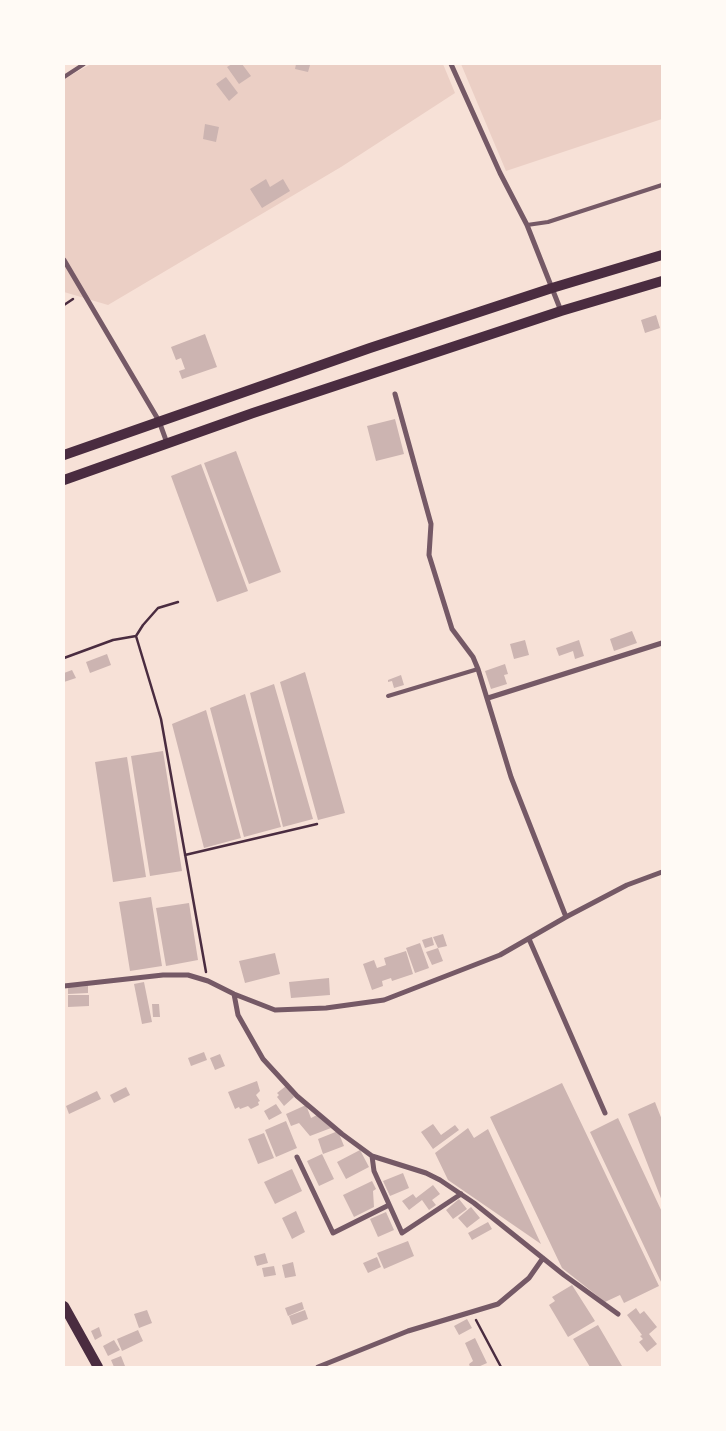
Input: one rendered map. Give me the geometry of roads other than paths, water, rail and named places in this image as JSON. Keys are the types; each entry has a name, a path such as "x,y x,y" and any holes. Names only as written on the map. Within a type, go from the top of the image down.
{"main road":[{"path":"64,455 370,348 552,288 662,256"},
{"path":"64,480 253,412 561,310 662,280"},
{"path":"64,1306 98,1367"}],"street":[{"path":"451,64 500,173 527,224 561,310"},
{"path":"64,260 158,421 167,443"},
{"path":"395,394 431,524 428,555 452,629 473,658 478,669 511,777 566,917"},
{"path":"488,698 662,643"},
{"path":"64,986 163,975 188,975 208,981 234,994 275,1010 326,1008 384,1000 500,956 566,917 627,885 662,872"},
{"path":"529,939 605,1113"},
{"path":"234,994 238,1015 263,1059 297,1096 342,1134 372,1156 426,1174 461,1194 618,1314"},
{"path":"372,1156 374,1171 402,1233 461,1194"},
{"path":"297,1157 332,1233 390,1206"},
{"path":"318,1367 408,1331 498,1304 529,1278 543,1258"}],"lane":[{"path":"64,76 84,64"},
{"path":"527,224 548,222 662,185"},
{"path":"388,696 478,669"}]}
